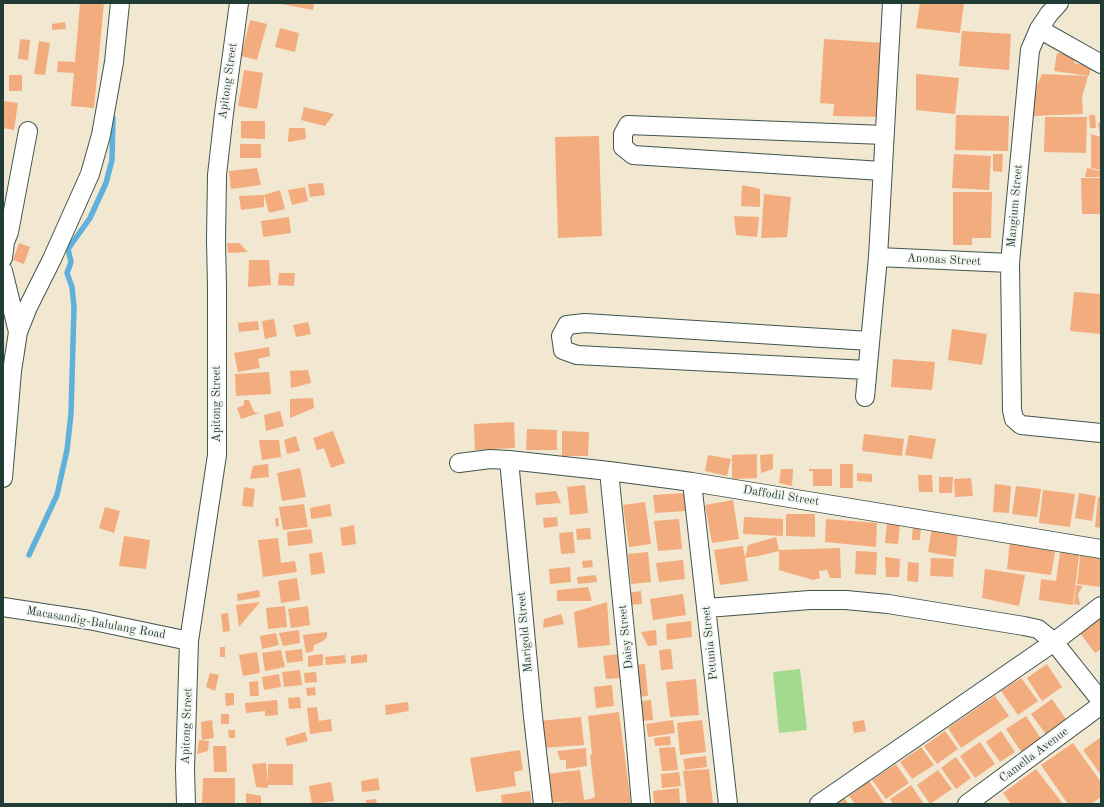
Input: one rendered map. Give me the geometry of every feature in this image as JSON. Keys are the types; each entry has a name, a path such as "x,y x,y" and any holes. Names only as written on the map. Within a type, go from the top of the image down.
{"street":[{"path":"3,478 12,371 18,332 28,307 52,259 90,174 101,135 114,62 120,3"},
{"name":"Apitong Street","path":"186,804 189,641 217,455 217,175 239,3"},
{"path":"865,397 878,257 892,3"},
{"name":"Mangium Street","path":"1059,3 1049,14 1039,29 1030,50 1010,263 1012,410 1014,419 1021,425 1101,433"},
{"path":"1039,29 1101,64"},
{"path":"882,171 633,155 623,147 623,134 628,125 884,135"},
{"path":"3,258 28,132"},
{"name":"Anonas Street","path":"878,257 1010,263"},
{"path":"3,272 18,332"},
{"path":"867,370 576,355 563,350 562,336 567,325 585,323 870,341"},
{"name":"Daffodil Street","path":"459,463 490,459 609,470 1101,548"},
{"name":"Marigold Street","path":"509,460 533,717 543,804"},
{"name":"Daisy Street","path":"609,470 641,804"},
{"name":"Petunia Street","path":"692,482 728,804"},
{"path":"706,608 810,600 846,600 888,604 1031,627 1038,629 1054,642 1101,701"},
{"path":"819,804 1054,642 1101,606"},
{"name":"Macasandig-Balulang Road","path":"3,607 89,620 189,641"},
{"name":"Camella Avenue","path":"967,804 1101,705"}],"green space":[{"path":"800,669 807,730 779,733 773,672"}],"building":[{"path":"80,3 104,3 94,108 71,106 74,73 57,72 58,61 75,62"},
{"path":"314,3 313,10 281,4"},
{"path":"920,3 964,3 960,33 916,28"},
{"path":"250,20 267,24 257,60 241,56"},
{"path":"65,22 66,29 52,30 52,24"},
{"path":"280,28 299,33 295,52 275,47"},
{"path":"962,31 1011,34 1009,70 959,66"},
{"path":"20,39 30,40 28,60 18,59"},
{"path":"824,39 885,43 880,117 833,116 834,104 820,103"},
{"path":"39,41 50,43 45,75 34,74"},
{"path":"1057,53 1076,55 1074,63 1091,66 1089,76 1054,71"},
{"path":"244,70 263,73 257,109 238,106"},
{"path":"916,74 959,78 955,114 916,110"},
{"path":"1042,74 1088,76 1082,97 1083,114 1033,116 1033,94"},
{"path":"9,75 22,75 22,91 9,91"},
{"path":"3,101 18,103 14,130 3,128"},
{"path":"304,107 334,114 325,126 301,120"},
{"path":"956,115 1009,116 1008,151 955,150"},
{"path":"1089,115 1095,115 1096,128 1090,128"},
{"path":"1045,117 1087,117 1086,153 1044,152"},
{"path":"241,121 265,121 265,139 241,138"},
{"path":"1098,123 1101,123 1101,136 1100,136"},
{"path":"289,128 305,128 306,139 288,142"},
{"path":"1091,134 1101,137 1101,170 1091,168"},
{"path":"599,136 602,236 558,238 555,137"},
{"path":"240,144 261,144 261,158 240,158"},
{"path":"954,154 991,156 989,190 952,188"},
{"path":"993,154 1003,154 1002,172 993,171"},
{"path":"257,168 261,185 231,189 229,171"},
{"path":"1087,168 1101,171 1101,177 1085,177"},
{"path":"1081,178 1101,178 1101,214 1082,214"},
{"path":"323,183 325,195 310,197 308,184"},
{"path":"742,185 760,189 760,207 741,206"},
{"path":"305,187 308,201 292,205 288,190"},
{"path":"280,190 285,209 269,213 264,195"},
{"path":"953,192 992,192 991,238 972,238 972,245 953,245"},
{"path":"764,194 791,197 787,237 761,238"},
{"path":"264,195 264,207 241,210 239,196"},
{"path":"734,216 759,217 757,237 736,235"},
{"path":"289,217 291,233 263,237 261,221"},
{"path":"19,243 30,247 24,264 13,260"},
{"path":"227,243 239,243 248,252 228,253"},
{"path":"249,260 269,260 271,285 248,287"},
{"path":"279,273 295,273 294,286 278,285"},
{"path":"1074,292 1101,294 1101,334 1070,331"},
{"path":"274,319 277,336 265,339 262,321"},
{"path":"258,321 259,330 239,332 238,323"},
{"path":"308,322 311,334 296,337 293,325"},
{"path":"952,329 987,334 982,365 948,360"},
{"path":"269,347 270,356 258,359 260,368 238,372 234,353"},
{"path":"893,359 935,362 932,390 891,387"},
{"path":"308,370 311,383 291,388 290,371"},
{"path":"269,372 271,394 236,396 235,374"},
{"path":"313,398 314,408 290,418 290,399"},
{"path":"244,400 249,400 254,412 259,413 241,419 237,408 244,405"},
{"path":"280,411 284,426 266,431 264,415"},
{"path":"514,422 515,448 475,450 474,424"},
{"path":"527,429 557,430 557,450 526,450"},
{"path":"333,431 345,463 331,468 324,448 317,450 313,438"},
{"path":"562,431 589,432 588,456 562,456"},
{"path":"864,434 904,439 902,456 862,451"},
{"path":"909,435 936,439 932,459 905,455"},
{"path":"296,436 300,451 287,454 284,440"},
{"path":"259,440 279,440 281,457 262,460"},
{"path":"757,454 757,478 732,479 732,455"},
{"path":"773,454 773,469 761,473 760,455"},
{"path":"708,455 731,459 727,476 705,471"},
{"path":"268,464 269,477 250,479 253,466"},
{"path":"840,464 853,464 853,488 840,488"},
{"path":"300,468 306,497 282,501 277,473"},
{"path":"781,469 793,469 792,486 779,483"},
{"path":"809,469 832,469 832,486 813,486 813,471 809,471"},
{"path":"857,473 872,474 872,482 857,481"},
{"path":"918,475 932,475 933,492 919,492"},
{"path":"939,477 953,477 952,493 939,493"},
{"path":"971,478 973,496 955,497 954,479"},
{"path":"995,484 1011,486 1009,513 993,512"},
{"path":"585,485 588,513 570,515 567,487"},
{"path":"1016,486 1041,489 1037,517 1012,514"},
{"path":"244,487 255,489 253,507 242,506"},
{"path":"1043,490 1075,494 1070,527 1039,523"},
{"path":"556,491 561,503 536,505 535,493"},
{"path":"685,493 686,511 655,513 653,495"},
{"path":"1079,493 1096,496 1092,521 1075,518"},
{"path":"1098,497 1101,497 1101,528 1095,527"},
{"path":"733,500 739,539 712,543 705,505"},
{"path":"645,502 651,544 629,547 623,505"},
{"path":"304,504 308,527 283,530 279,507"},
{"path":"330,504 332,516 311,519 310,508"},
{"path":"105,507 120,511 114,533 99,528"},
{"path":"786,514 815,514 815,537 786,536"},
{"path":"557,517 558,526 544,528 543,518"},
{"path":"744,517 783,519 783,536 743,534"},
{"path":"275,518 278,518 279,526 276,527"},
{"path":"679,519 682,549 658,551 654,521"},
{"path":"826,519 877,523 876,547 825,542"},
{"path":"887,523 900,524 898,544 885,543"},
{"path":"913,524 921,525 920,540 912,540"},
{"path":"354,525 356,544 342,546 340,528"},
{"path":"932,527 958,531 956,557 928,552"},
{"path":"590,528 591,539 577,540 576,529"},
{"path":"311,529 313,543 288,546 287,532"},
{"path":"573,532 575,553 561,554 559,533"},
{"path":"124,536 150,540 146,569 119,566"},
{"path":"776,537 779,550 840,548 841,578 830,578 827,570 819,571 820,578 813,580 779,570 779,551 745,558 748,545"},
{"path":"278,538 281,563 295,561 297,572 263,577 258,540"},
{"path":"1010,540 1056,547 1051,575 1007,569"},
{"path":"1061,545 1080,548 1073,605 1039,600 1041,579 1056,581"},
{"path":"743,546 748,581 720,585 714,550"},
{"path":"1081,549 1101,552 1101,587 1077,584"},
{"path":"856,551 877,552 876,575 855,574"},
{"path":"322,552 325,573 311,575 309,554"},
{"path":"648,552 651,582 631,584 628,554"},
{"path":"885,557 900,559 899,577 886,577"},
{"path":"931,558 954,559 953,577 930,576"},
{"path":"592,560 593,567 583,568 582,561"},
{"path":"683,560 685,579 659,582 656,563"},
{"path":"908,562 919,563 918,582 907,581"},
{"path":"570,567 571,582 550,584 549,569"},
{"path":"985,569 1025,575 1019,606 982,598"},
{"path":"596,575 597,582 578,584 577,577"},
{"path":"297,578 300,600 281,603 278,581"},
{"path":"1076,585 1083,586 1078,594 1080,605 1074,604"},
{"path":"588,587 592,601 557,601 557,590"},
{"path":"259,590 260,597 238,601 237,594"},
{"path":"641,591 642,604 627,605 626,593"},
{"path":"683,594 686,615 653,620 650,599"},
{"path":"260,602 239,627 236,605"},
{"path":"607,602 610,645 578,648 574,612"},
{"path":"285,606 287,627 268,629 266,608"},
{"path":"308,606 310,625 291,628 288,609"},
{"path":"228,613 230,631 223,632 221,614"},
{"path":"561,614 564,624 543,628 544,619"},
{"path":"1101,618 1101,649 1095,653 1080,633"},
{"path":"691,621 692,637 667,640 666,624"},
{"path":"299,630 300,643 283,646 279,633"},
{"path":"656,630 657,645 648,646 641,632"},
{"path":"327,632 327,637 323,641 314,645 313,651 306,653 303,635"},
{"path":"276,633 279,645 262,649 260,636"},
{"path":"220,647 225,647 225,657 220,657"},
{"path":"302,649 303,661 287,663 285,651"},
{"path":"671,649 673,669 661,670 659,650"},
{"path":"281,650 285,667 265,671 262,653"},
{"path":"257,652 260,673 243,676 239,655"},
{"path":"323,654 323,665 308,667 308,656"},
{"path":"367,654 367,662 351,664 351,656"},
{"path":"618,654 621,678 606,679 603,656"},
{"path":"345,655 346,663 326,665 325,657"},
{"path":"645,664 648,696 638,697 634,665"},
{"path":"1047,664 1062,687 1042,701 1027,678"},
{"path":"300,670 302,685 284,687 282,672"},
{"path":"316,672 317,682 305,683 304,673"},
{"path":"210,673 219,675 215,691 206,687"},
{"path":"279,674 281,687 264,690 262,677"},
{"path":"1021,678 1038,701 1018,715 1001,691"},
{"path":"696,679 699,715 670,717 666,682"},
{"path":"258,681 259,696 250,696 249,682"},
{"path":"612,685 614,706 596,708 594,687"},
{"path":"315,687 316,695 307,696 306,688"},
{"path":"225,693 234,693 234,705 226,706"},
{"path":"995,696 1009,716 961,748 948,728"},
{"path":"300,697 301,708 289,709 288,698"},
{"path":"1052,699 1068,722 1047,736 1031,714"},
{"path":"277,700 278,715 265,716 265,711 246,713 245,703"},
{"path":"651,700 653,720 642,721 640,701"},
{"path":"408,702 409,711 386,715 385,705"},
{"path":"317,707 319,721 331,719 332,731 310,734 307,708"},
{"path":"619,712 631,804 559,804 571,801 549,803 546,774 580,770 584,800 595,797 590,755 592,754 588,716"},
{"path":"221,714 229,714 229,724 221,724"},
{"path":"1026,716 1042,740 1022,753 1006,729"},
{"path":"581,717 584,745 541,748 539,721"},
{"path":"212,720 214,738 202,740 201,722"},
{"path":"673,720 675,733 648,737 646,724"},
{"path":"702,720 706,752 680,755 677,723"},
{"path":"864,720 866,731 854,733 852,722"},
{"path":"228,730 235,730 235,738 229,738"},
{"path":"945,731 958,749 937,764 924,746"},
{"path":"1001,731 1015,752 1000,762 986,742"},
{"path":"305,732 308,741 287,746 285,738"},
{"path":"670,736 671,745 655,746 654,738"},
{"path":"1101,737 1101,775 1083,750"},
{"path":"199,740 209,741 208,751 197,754"},
{"path":"980,742 995,764 975,778 960,756"},
{"path":"1073,743 1101,782 1101,797 1091,804 1068,804 1041,765"},
{"path":"213,746 226,746 227,772 214,772"},
{"path":"675,747 678,770 662,771 659,748"},
{"path":"921,747 934,765 912,779 900,762"},
{"path":"586,748 587,766 566,769 566,760 560,760 557,751"},
{"path":"520,750 523,770 514,772 516,786 476,792 470,758"},
{"path":"706,756 707,767 685,770 683,759"},
{"path":"956,757 971,778 956,789 941,768"},
{"path":"266,763 268,783 268,764 293,764 293,785 268,785 268,788 256,787 252,764"},
{"path":"896,764 909,783 886,799 872,780"},
{"path":"709,769 713,804 687,804 683,771"},
{"path":"1036,769 1063,804 1011,804 1003,793"},
{"path":"938,770 952,789 930,804 917,785"},
{"path":"679,772 681,786 662,788 661,774"},
{"path":"203,778 235,778 235,804 202,804"},
{"path":"378,778 380,790 362,792 361,781"},
{"path":"869,781 885,804 855,804 849,796"},
{"path":"331,782 334,801 312,804 309,786"},
{"path":"911,785 924,804 893,804 890,799"},
{"path":"679,788 680,804 654,804 653,791"},
{"path":"530,791 532,804 502,804 501,795"},
{"path":"246,793 261,796 261,804 246,804"},
{"path":"844,797 848,804 834,804"},
{"path":"376,799 377,804 366,804 366,800"}],"waterway":[{"path":"29,555 57,495 67,450 71,414 74,307 72,287 67,273 71,262 68,249 90,218 106,183 112,160 113,118"}]}
